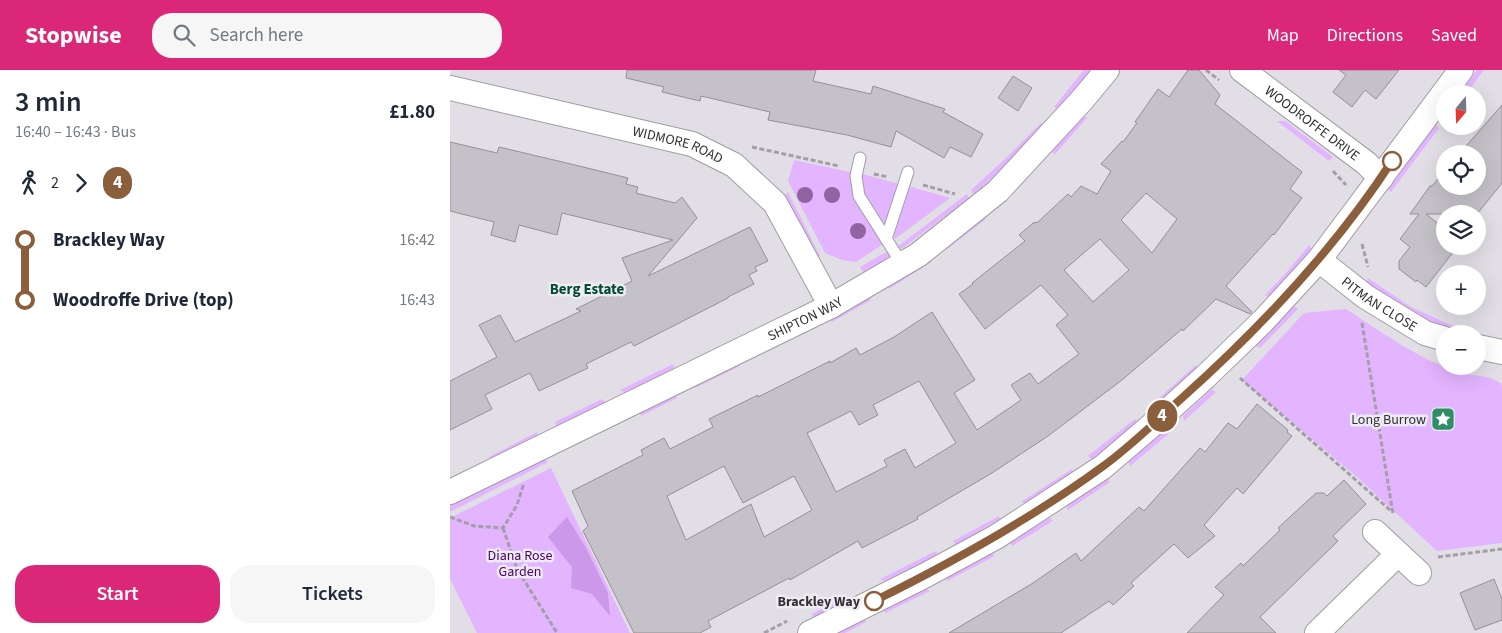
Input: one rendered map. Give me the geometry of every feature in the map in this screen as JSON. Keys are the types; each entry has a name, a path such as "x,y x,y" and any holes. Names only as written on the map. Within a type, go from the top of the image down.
{"street":[{"name":"SHIPTON WAY","path":"450,492 831,306 918,255 998,191 1082,100 1107,70"},
{"name":"WOODROFFE DRIVE","path":"1242,70 1373,171"},
{"path":"810,633 924,576 996,537 1103,467 1205,377 1263,321 1319,260 1373,171 1392,160 1461,70"},
{"name":"WIDMORE ROAD","path":"450,88 692,144 734,165 775,202 831,306"},
{"name":"PITMAN CLOSE","path":"1319,260 1366,297 1425,333 1436,336"},
{"path":"1486,349 1502,352"},
{"path":"1375,532 1419,573"},
{"path":"1318,633 1398,554"}],"lane":[{"path":"860,158 856,176 859,196 902,264"},
{"path":"886,239 908,172"}],"path":[{"path":"1348,188 1373,171"},
{"path":"949,200 962,190"},
{"path":"1360,236 1369,269"},
{"path":"1356,290 1394,513"},
{"path":"1237,375 1394,513"},
{"path":"526,478 517,504 503,528 517,569 557,633"},
{"path":"1375,532 1394,513"},
{"path":"450,517 474,526 503,528"},
{"path":"1419,573 1436,557 1502,549"},
{"path":"764,633 790,620"}],"green space":[{"path":"1084,70 1091,70 1059,110 1054,107"},
{"path":"1477,70 1484,70 1473,85 1466,85"},
{"path":"1082,118 1087,118 1055,154 1052,152"},
{"path":"1277,121 1285,121 1333,157 1329,161"},
{"path":"1041,123 1045,127 1001,171 973,194 971,190"},
{"path":"1435,125 1436,132 1391,192 1388,190"},
{"path":"794,160 850,172 859,207 875,227 883,244 856,262 842,260 825,253 788,181"},
{"path":"859,173 899,184 886,227 866,203 859,182"},
{"path":"908,186 950,198 895,239 894,236"},
{"path":"788,192 820,256 816,258 784,196"},
{"path":"967,194 969,198 903,248 899,249 897,247"},
{"path":"983,216 986,219 947,249 946,246"},
{"path":"1309,245 1312,249 1270,298 1265,295 1286,273"},
{"path":"888,251 891,257 864,273 860,267"},
{"path":"930,259 931,262 889,289 887,286"},
{"path":"1368,278 1411,307 1451,325 1436,325 1420,318 1366,282"},
{"path":"869,296 871,300 832,322 829,317"},
{"path":"1294,306 1298,309 1260,348 1256,346"},
{"path":"1346,309 1402,345 1436,363 1436,375 1483,376 1498,381 1502,385 1502,543 1437,551 1358,478 1242,380 1304,313"},
{"path":"738,362 740,366 695,388 693,386"},
{"path":"673,364 672,372 626,393 620,390"},
{"path":"1196,365 1198,367 1154,411 1150,406"},
{"path":"1212,389 1216,392 1184,421 1183,416"},
{"path":"674,393 677,398 641,416 639,411"},
{"path":"602,399 606,404 557,427 555,422"},
{"path":"1135,419 1138,423 1092,459 1088,456"},
{"path":"1171,425 1177,427 1130,466 1128,461"},
{"path":"537,432 538,435 535,439 491,461 489,457"},
{"path":"544,459 548,462 450,512 450,505"},
{"name":"Diana Rose Garden","path":"551,468 630,633 477,633 450,579 450,518"},
{"path":"1072,469 1074,472 1027,504 1021,502"},
{"path":"1108,478 1110,482 1067,509 1068,505"},
{"path":"999,516 1000,519 957,544 953,541"},
{"path":"1049,518 1053,521 1012,546 1010,543"},
{"path":"936,551 936,556 884,581 880,579"},
{"path":"991,552 995,556 947,581 947,577"},
{"path":"924,588 930,591 885,613 884,610 886,608"},
{"path":"844,598 845,602 815,617 811,614"},
{"path":"864,619 866,622 845,633 835,633"}],"shaded area":[{"path":"567,517 585,546 608,593 610,616 592,594 571,588 572,567 548,537"}],"building":[{"path":"627,70 816,70 813,81 871,94 873,86 945,109 943,112 983,134 971,157 950,147 944,158 896,131 891,147 847,135 768,120 770,112 701,96 700,101 662,92 664,87 626,78"},
{"path":"1188,70 1199,70 1220,95 1215,104 1302,172 1290,189 1302,198 1274,235 1226,286 1252,312 1250,314 1216,299 1183,331 1182,329 1122,380 1048,436 992,473 917,517 918,519 862,548 858,541 790,580 789,578 708,621 711,627 700,633 634,633 583,531 588,526 572,491 643,455 641,450 664,438 670,449 713,427 709,419 830,361 830,363 856,348 860,355 894,337 932,312 975,380 954,393 977,430 1021,400 1011,385 1030,373 1038,384 1079,354 1056,325 1068,315 1041,285 985,329 959,294 1025,241 1019,235 1033,223 1038,222 1068,194 1071,197 1081,186 1097,194 1111,171 1101,164 1123,142 1158,89 1169,97","holes":["1146,193 1177,219 1152,253 1121,220","1100,239 1129,270 1093,302 1064,270","919,381 956,443 915,468 905,449 884,460 887,466 836,492 807,433 851,411 859,425 878,415 873,405","724,466 743,503 794,476 812,510 764,537 751,504 686,540 667,496"]},
{"path":"1339,70 1399,70 1376,99 1365,90 1352,107 1333,92 1346,75"},
{"path":"1013,76 1032,88 1018,111 998,98"},
{"path":"1502,105 1502,183 1484,205 1436,205 1436,214 1426,214 1436,222 1436,255 1451,255 1443,265 1436,265 1436,274 1426,287 1399,269 1399,261 1410,247 1400,239 1419,214 1410,214 1430,186 1436,181 1436,195 1486,195 1486,145 1467,145 1476,135 1486,135 1486,123"},
{"path":"450,142 497,153 499,147 628,178 626,184 638,187 636,193 675,203 682,197 697,218 648,276 750,227 768,261 755,267 757,271 749,275 754,284 634,346 631,342 586,364 588,368 539,391 530,373 485,395 492,409 450,430 450,381 497,357 479,325 500,315 515,342 581,311 576,309 632,281 622,258 673,240 562,213 557,235 519,225 515,242 491,235 494,222 450,211"},
{"path":"1257,404 1288,430 1287,432 1292,436 1243,494 1237,488 1204,525 1215,536 1188,558 1174,544 1131,583 1134,586 1113,605 1109,601 1061,633 949,633 1033,583 1076,553 1081,561 1139,507 1144,511 1200,448 1205,452 1228,423 1237,429"},
{"path":"1344,480 1366,504 1333,536 1338,541 1260,617 1276,633 1187,633 1224,595 1215,587 1241,563 1243,566 1280,530 1278,528 1316,493 1324,493 1327,496"},
{"path":"1494,579 1502,599 1502,620 1475,630 1460,593"}],"bus line":[{"name":"4","path":"874,601 996,537 1103,467 1205,377 1263,321 1319,260 1392,161"}],"place":[{"name":"Long Burrow","path":"1443,419"},
{"name":"Brackley Way","path":"874,601"}],"district":[{"name":"Berg Estate","path":"587,289"}]}
